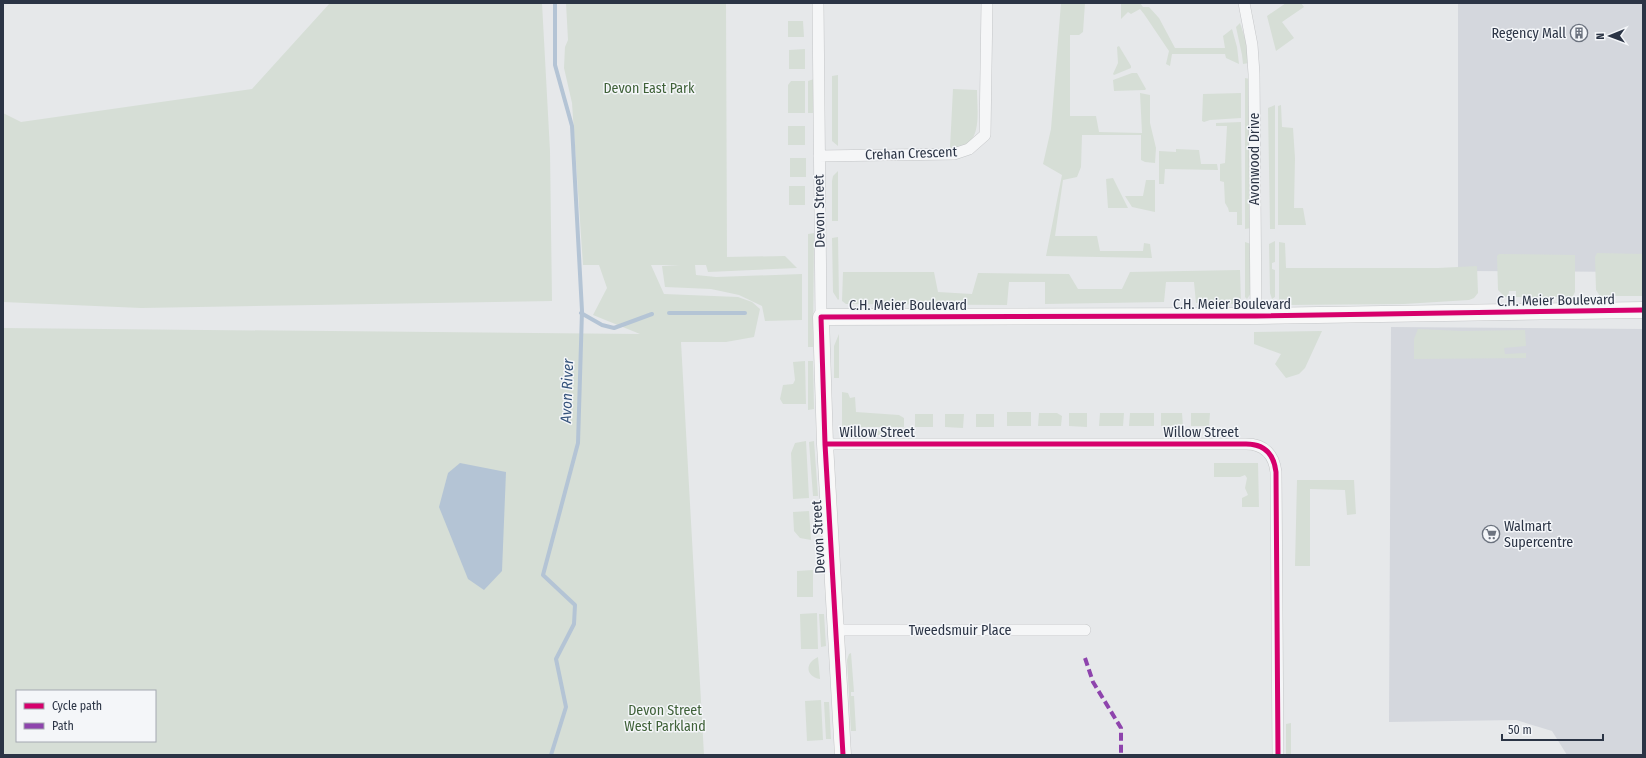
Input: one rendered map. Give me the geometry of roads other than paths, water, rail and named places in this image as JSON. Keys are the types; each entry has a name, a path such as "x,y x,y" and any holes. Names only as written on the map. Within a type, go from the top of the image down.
{"street":[{"name":"Devon Street","path":"818,3 821,318 825,444 843,755"},
{"name":"Crehan Crescent","path":"819,156 954,154 969,149 985,135 987,3"},
{"name":"Avonwood Drive","path":"1244,3 1252,45 1254,74 1256,316"},
{"name":"C.H. Meier Boulevard","path":"821,318 1256,316 1643,310"},
{"name":"Willow Street","path":"825,444 1246,444 1264,449 1274,460 1276,472 1278,755"},
{"name":"Tweedsmuir Place","path":"836,630 1085,630"}],"water":[{"path":"460,463 506,472 502,571 484,590 468,579 439,507 448,473"}],"waterway":[{"name":"Avon River","path":"551,755 566,707 556,659 574,624 575,605 543,575 578,443 582,311 572,126 555,65 555,3"},
{"path":"581,313 602,325 614,328 652,314"},
{"path":"669,313 745,313"}],"place":[{"name":"Regency Mall","path":"1579,33"},
{"name":"Walmart Supercentre","path":"1491,534"}],"park label":[{"name":"Devon East Park","path":"649,88"},
{"name":"Devon Street West Parkland","path":"665,718"}]}
